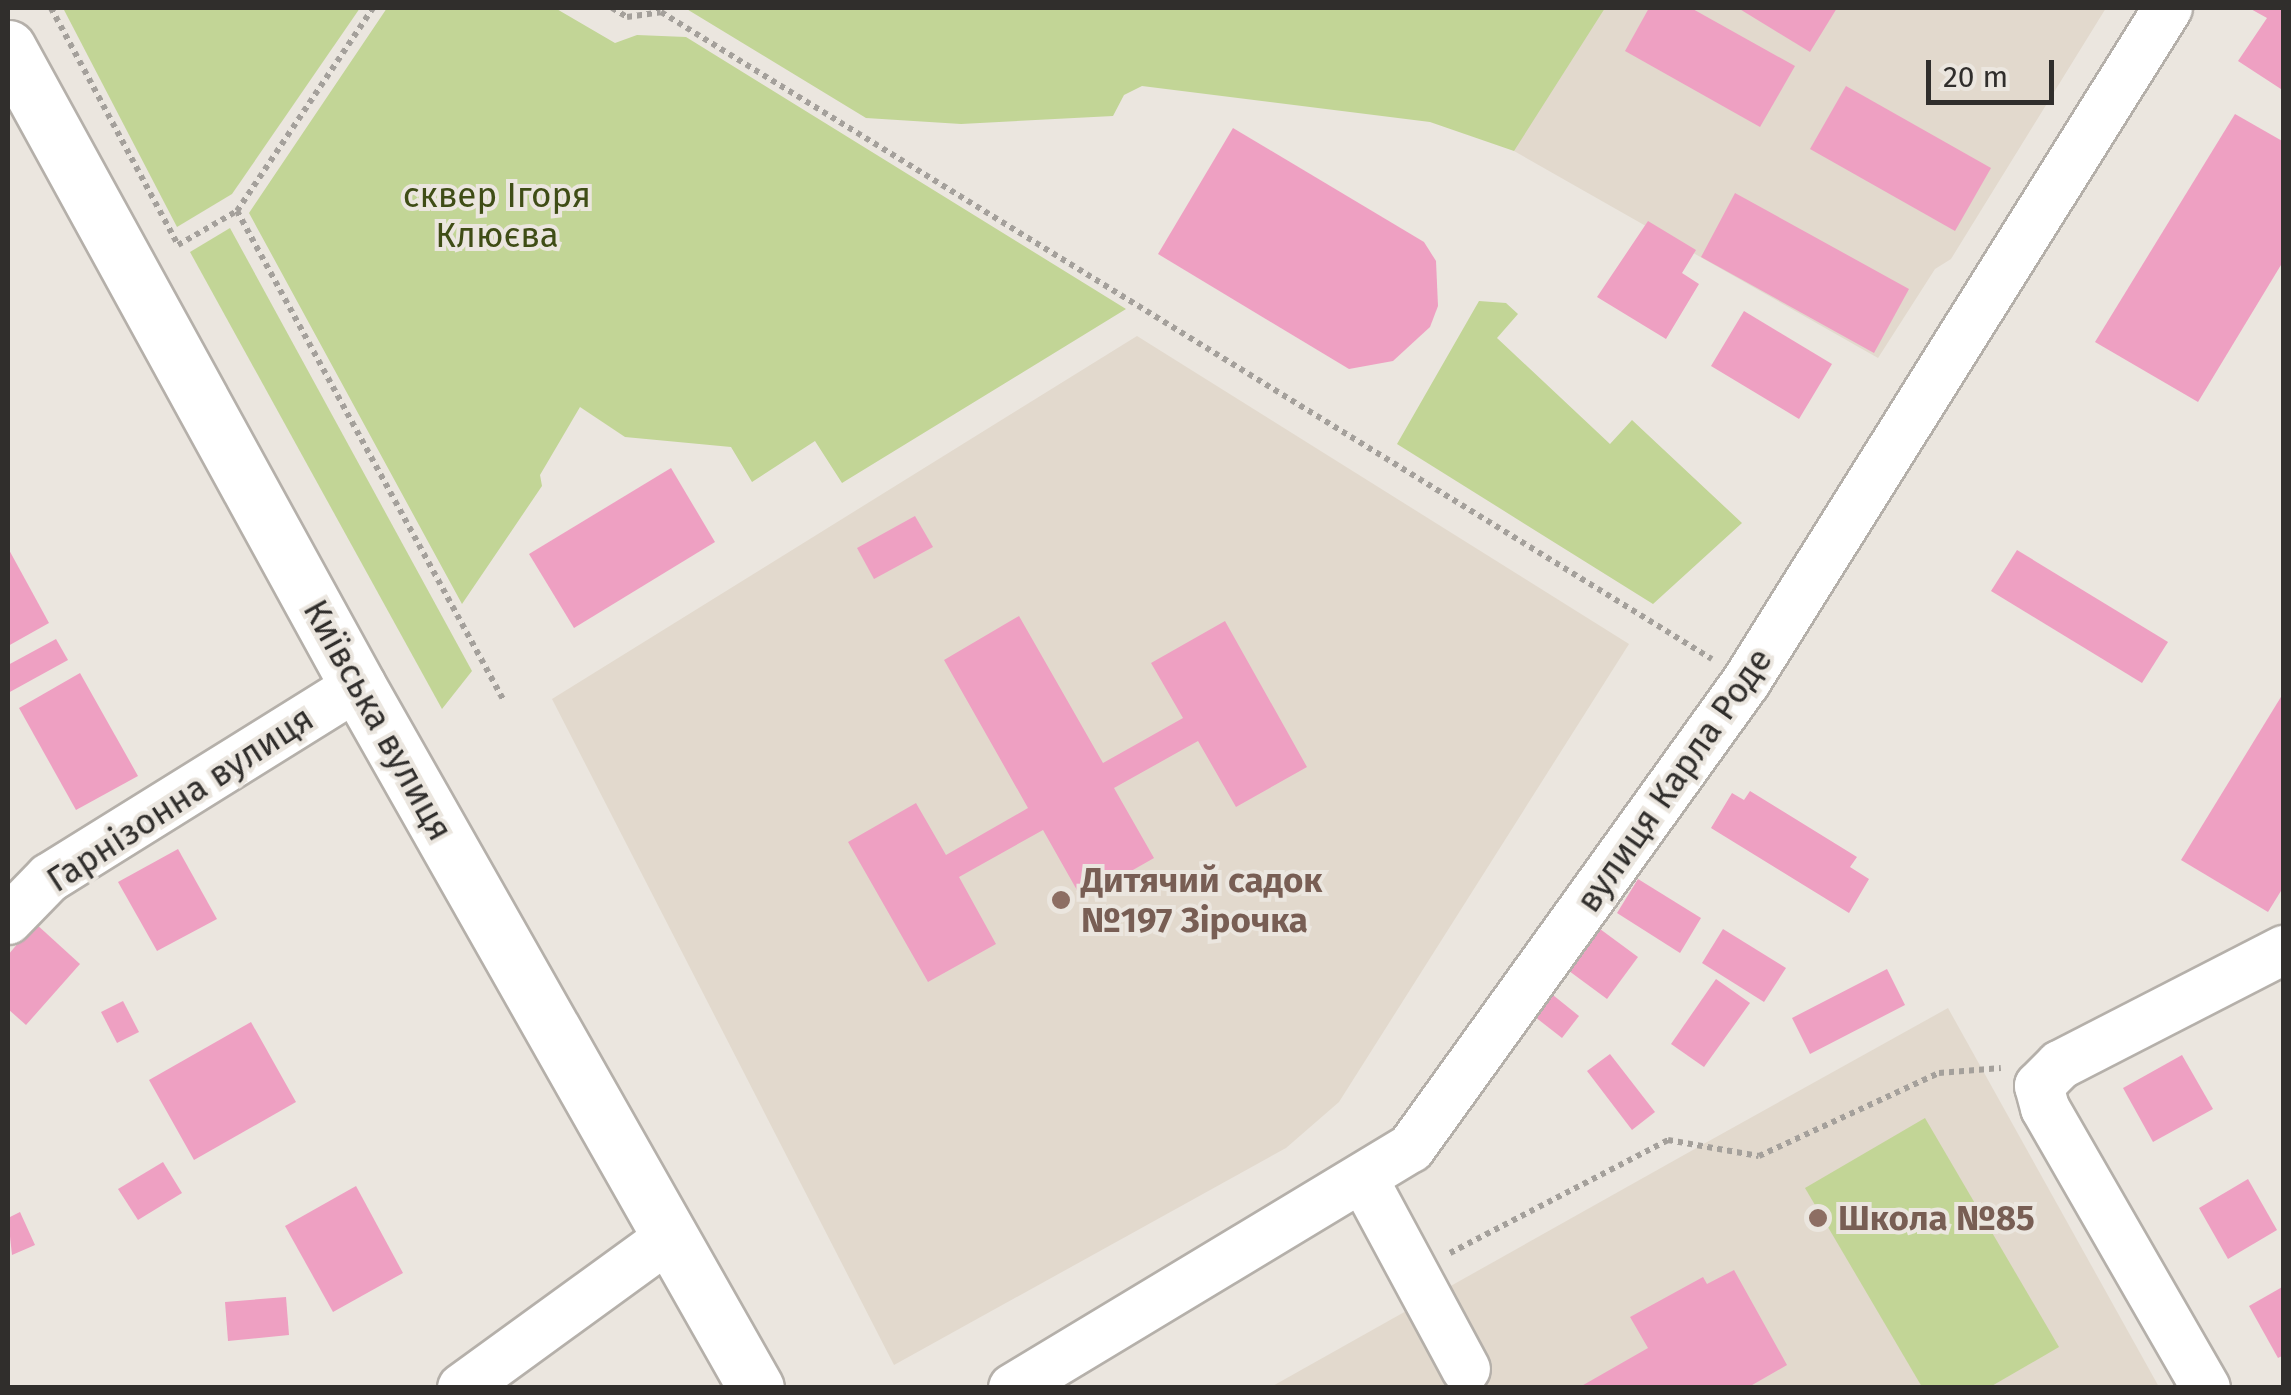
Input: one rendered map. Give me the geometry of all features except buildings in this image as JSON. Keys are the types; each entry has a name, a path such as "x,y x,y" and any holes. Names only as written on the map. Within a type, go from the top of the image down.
{"highway":[{"name":"Київська вулиця","path":"8,48 358,686 756,1388"}],"street":[{"name":"вулиця Карла Роде","path":"1013,1388 1411,1148 1746,682 2168,8"},
{"name":"Гарнізонна вулиця","path":"8,920 49,878 358,686"},
{"path":"2206,1388 2045,1108 2050,1075 2284,950"},
{"path":"1363,1178 1466,1369"},
{"path":"462,1388 670,1236"}],"path":[{"path":"51,8 178,245 237,211 374,8"},
{"path":"612,8 627,17 660,10 1746,682"},
{"path":"237,211 504,700"},
{"path":"1414,1272 1668,1140 1759,1156 1939,1072 2050,1075"}],"shaded area":[{"path":"1583,8 2106,8 1951,259 1935,269 1878,358 1514,151 1512,125"},
{"name":"Дитячий садок №197 Зірочка","path":"1137,336 1629,644 1339,1102 1286,1148 894,1365 552,699"},
{"name":"Школа №85","path":"1948,1008 2159,1387 1269,1388 1700,1146"}],"green space":[{"path":"63,8 360,8 232,194 177,227"},
{"name":"сквер Ігоря Клюєва","path":"387,8 555,8 615,43 637,35 686,37 1126,309 842,483 815,441 752,482 731,447 625,437 580,407 540,475 542,486 462,604 249,213"},
{"path":"685,8 1605,8 1514,151 1430,122 1142,86 1124,95 1113,116 961,124 866,118"},
{"path":"230,228 472,671 442,709 190,252"},
{"path":"1479,301 1506,303 1518,314 1497,338 1610,444 1632,420 1742,523 1653,604 1397,444"},
{"path":"1925,1118 2059,1347 1990,1387 1922,1387 1805,1188"}],"place":[{"name":"Дитячий садок №197 Зірочка","path":"1061,900"},
{"name":"Школа №85","path":"1818,1218"}]}
